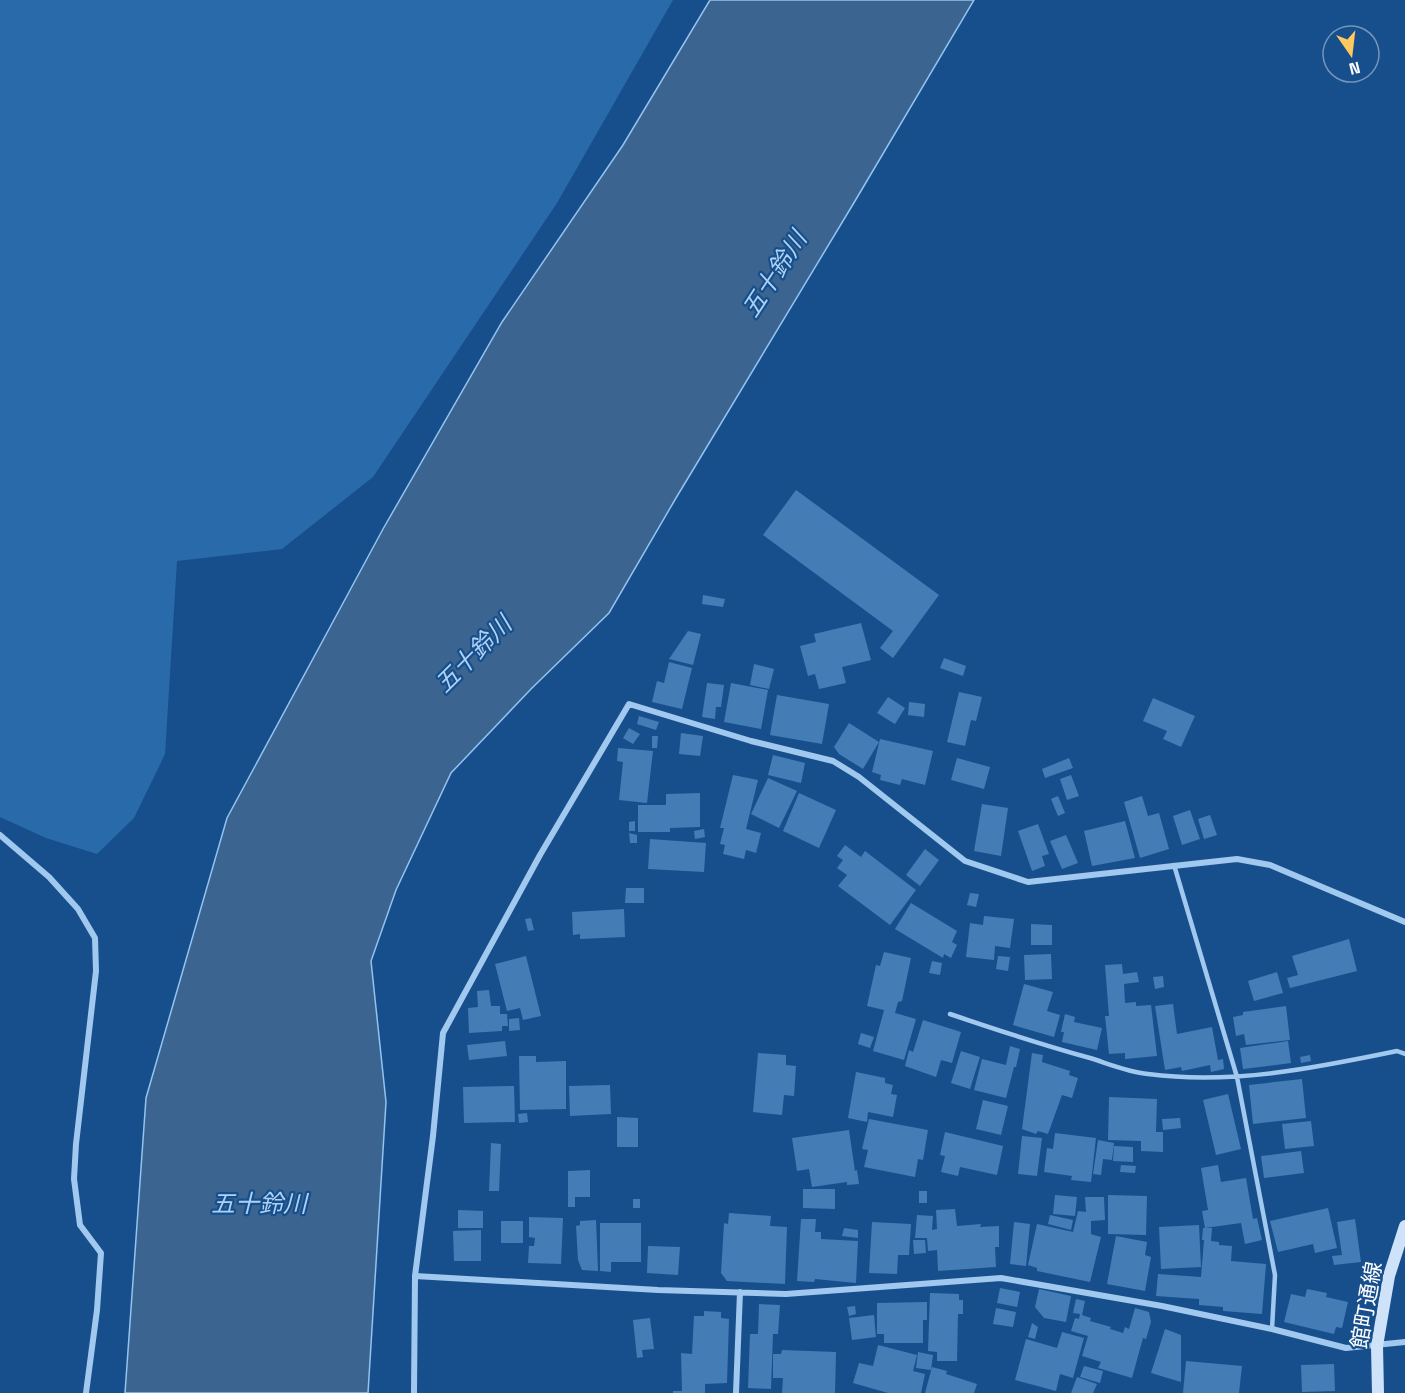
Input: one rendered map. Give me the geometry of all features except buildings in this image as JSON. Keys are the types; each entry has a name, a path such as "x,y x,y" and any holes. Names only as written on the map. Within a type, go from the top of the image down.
{"main road":[{"name":"館町通線","path":"1378,1393 1377,1346 1389,1276 1405,1226"}],"street":[{"path":"414,1393 415,1276 433,1136 443,1033 540,855 629,704 751,741 833,761 859,777 966,861 1028,882 1237,859 1270,865 1405,922"},
{"path":"0,835 49,877 78,909 96,938 96,971 74,1179 80,1225 101,1253 98,1310 86,1393"},
{"path":"415,1276 786,1294 1001,1278 1162,1306 1272,1329 1346,1348 1405,1342"},
{"path":"736,1393 740,1293"}],"lane":[{"path":"1174,865 1236,1077 1275,1275 1272,1329"},
{"path":"950,1014 1028,1041 1145,1074 1197,1078 1236,1077 1316,1068 1397,1051 1405,1054"}],"shaded area":[{"path":"0,0 673,0 557,203 373,477 282,549 177,561 165,754 134,818 97,854 46,838 0,817"}],"water":[{"name":"五十鈴川","path":"710,0 974,0 609,613 532,688 451,773 396,890 371,961 386,1102 368,1393 125,1393 146,1098 227,818 383,529 502,322 623,145"}]}
